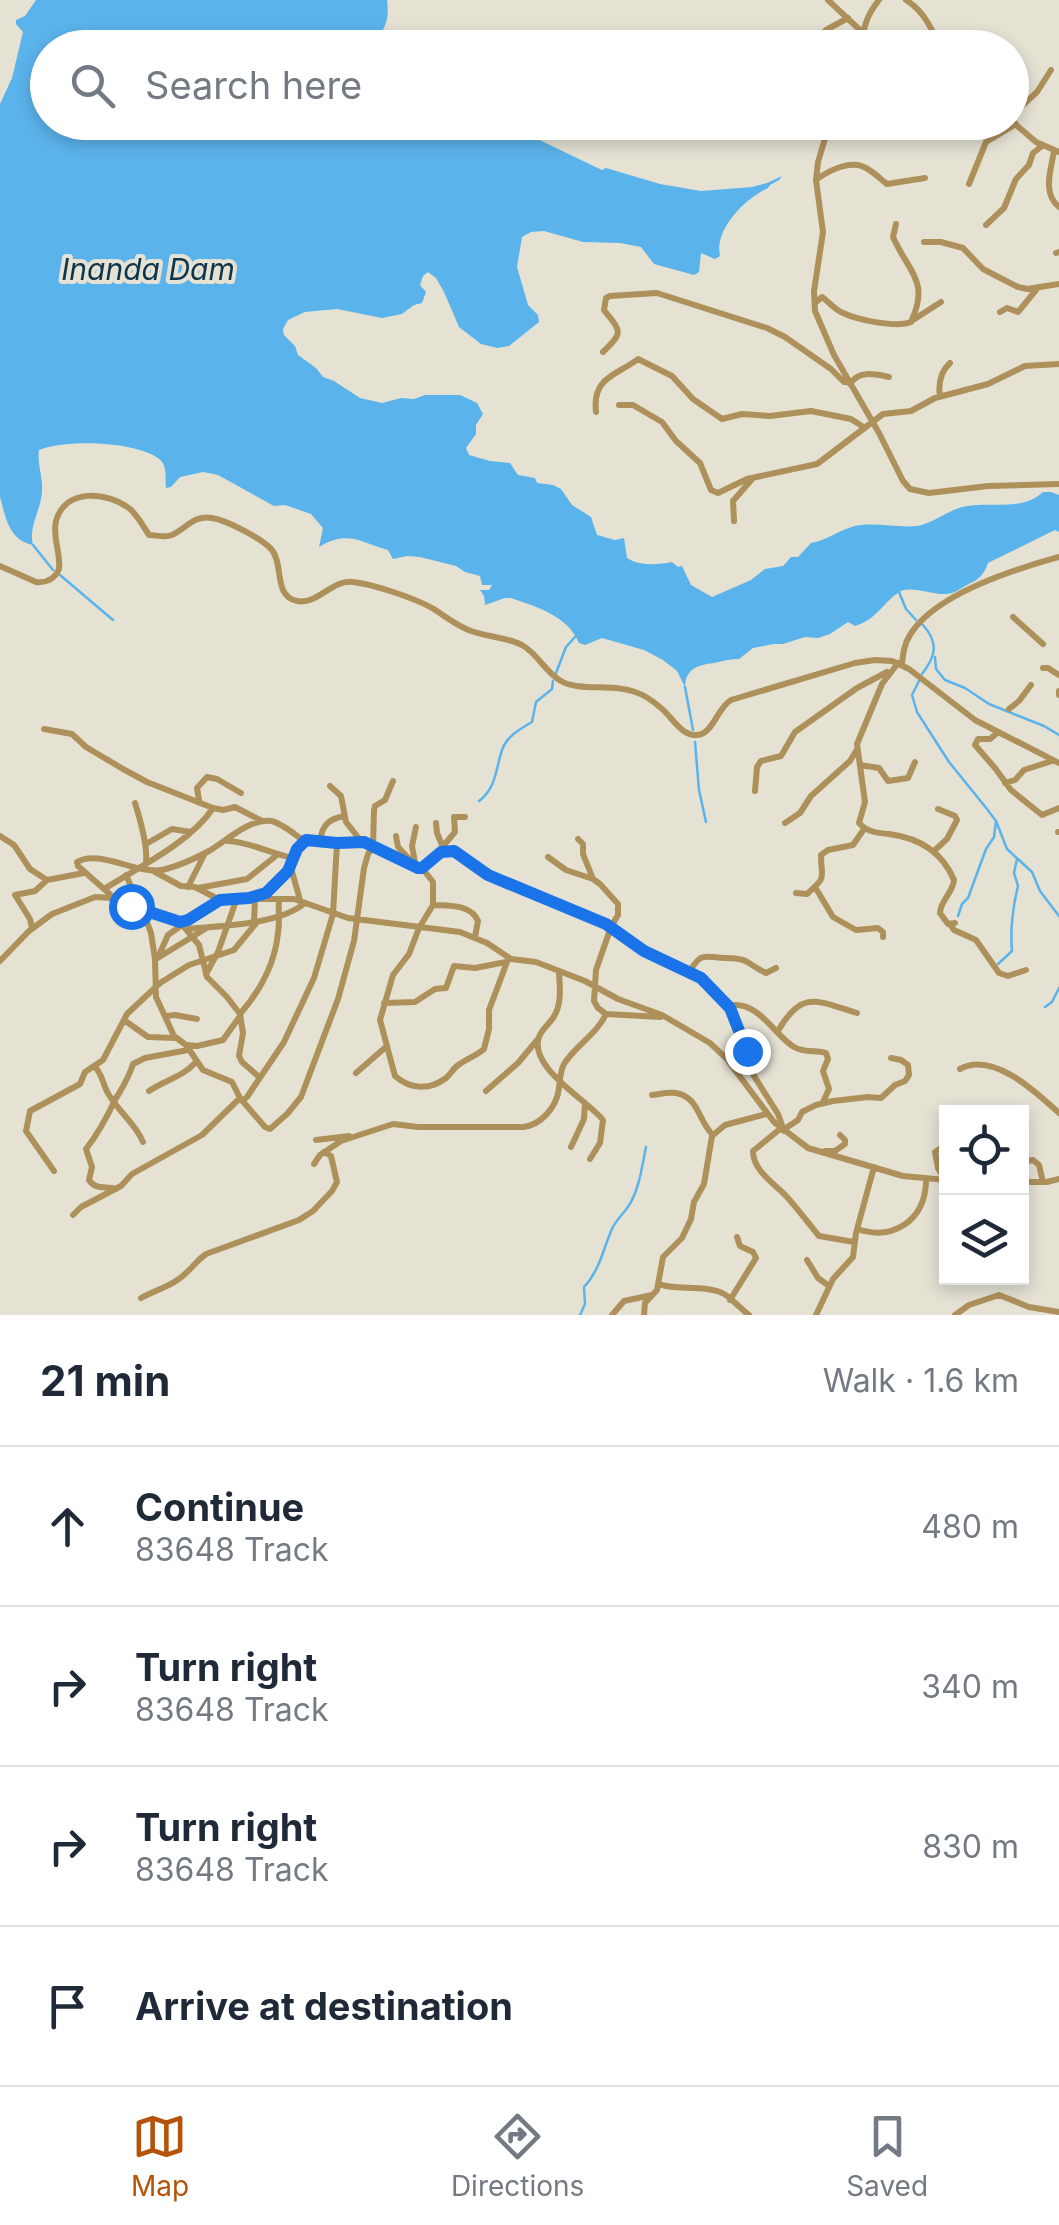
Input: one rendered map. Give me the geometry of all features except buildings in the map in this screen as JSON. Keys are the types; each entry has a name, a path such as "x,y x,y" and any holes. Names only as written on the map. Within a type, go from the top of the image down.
{"street":[{"path":"828,0 860,30"},
{"path":"863,30 879,0"},
{"path":"906,0 931,30"},
{"path":"826,30 848,18"},
{"path":"1029,101 1050,70"},
{"path":"1029,134 1056,152 1049,192 1059,206"},
{"path":"825,140 816,180 822,237 814,304 823,333 869,426 903,482 916,492 929,493 1059,484"},
{"path":"969,184 988,140"},
{"path":"986,225 1004,208 1016,178 1029,165 1033,152 1042,146"},
{"path":"816,180 854,164 871,170 886,184 925,178"},
{"path":"896,224 893,237 920,291 912,320"},
{"path":"924,242 963,248 987,272 1022,288 1059,284"},
{"path":"1000,312 1007,308 1018,312 1039,287"},
{"path":"603,352 618,331 604,310 608,296 657,293 770,329 849,383"},
{"path":"814,304 822,298 839,312 899,326 941,302"},
{"path":"596,412 597,390 613,373 638,359 672,376 694,399 722,418 814,412 869,426"},
{"path":"940,396 938,386 950,362"},
{"path":"619,405 634,405 662,422 700,462 713,492 718,493 754,478 816,464 883,414 911,411 940,396 988,384 1029,366 1059,364"},
{"path":"849,383 866,374 889,377"},
{"path":"734,521 733,501 754,478"},
{"path":"0,566 36,582 53,578 60,562 56,520 65,505 79,497 98,495 124,505 149,534 170,535 195,519 213,518 262,542 278,561 282,588 288,597 305,601 346,581 398,595 428,606 467,630 524,646 563,682 618,687 642,695 684,731 697,736 708,731 722,706 730,700 875,660 896,664 996,733 1056,762"},
{"path":"785,823 850,761 882,684 917,625 933,610 987,580 1059,557"},
{"path":"1013,617 1043,644"},
{"path":"755,791 761,760 779,758 796,732 896,664"},
{"path":"1044,668 1059,675"},
{"path":"1009,708 1019,702 1031,685"},
{"path":"44,729 72,734 123,770 213,808 235,807 262,821 278,823 304,841 360,841 418,868"},
{"path":"996,733 974,744 1004,782 1043,815 1059,808"},
{"path":"857,750 865,802 859,823 864,829 916,840 934,851 954,880 939,912 946,922 979,943 999,973 1008,976 1026,970"},
{"path":"860,765 878,768 888,781 908,778 916,762"},
{"path":"1004,782 1015,780 1024,770 1056,762"},
{"path":"199,801 198,788 207,777 241,794"},
{"path":"126,875 151,932 157,958 154,989 175,1038 207,1074 232,1082 241,1100 268,1130 301,1098 338,999 358,920 364,868 373,846 374,810 385,800 393,781"},
{"path":"330,786 341,796 344,816 360,841"},
{"path":"135,802 146,844 146,862"},
{"path":"104,889 162,854 201,825 213,808"},
{"path":"934,851 958,820 938,809"},
{"path":"320,840 329,820 344,816"},
{"path":"445,851 444,845 455,832 454,817 466,817"},
{"path":"117,900 77,863 88,857 136,869 170,868 204,854 262,821"},
{"path":"436,823 445,851"},
{"path":"416,827 412,846 418,868"},
{"path":"146,844 172,829 190,832"},
{"path":"796,893 807,894 823,878 821,855 853,845 864,829"},
{"path":"0,836 14,845 30,870 47,880"},
{"path":"396,836 398,847 432,882 432,905 409,954 393,975 380,1020 393,1071 401,1081 422,1088 444,1080 458,1065 486,1048 489,1010 509,960"},
{"path":"578,838 592,880"},
{"path":"252,899 272,890 291,867 304,841"},
{"path":"222,843 241,842 294,858"},
{"path":"73,1214 205,1132 248,1097 284,1042 317,968 336,896 337,843"},
{"path":"418,868 445,851 461,854 488,875 611,927 644,951 701,978 728,1006 754,1076 778,1114 782,1130"},
{"path":"188,887 204,854"},
{"path":"154,871 182,886 198,888 247,879 277,855"},
{"path":"548,857 566,870 592,880 618,904 618,916 596,964 594,1000 598,1008 606,1014 668,1018"},
{"path":"291,867 302,902"},
{"path":"22,906 47,880 86,872"},
{"path":"814,887 833,918 856,930 878,928 883,937"},
{"path":"198,888 220,900"},
{"path":"32,929 14,894 35,890"},
{"path":"0,961 42,920 95,897 117,900 182,925 209,927 256,922 296,910 302,902"},
{"path":"206,974 238,898"},
{"path":"157,958 168,935 188,920 220,900 238,898 302,902 358,920 450,930 475,938 509,960"},
{"path":"54,1171 26,1131 29,1114 77,1086 82,1076 103,1060 124,1020 154,989 176,972 234,950 256,922 252,899"},
{"path":"116,1188 98,1188 90,1183 92,1167 85,1152 115,1104 133,1064 223,1040 258,990 273,958 279,930 279,900"},
{"path":"432,905 459,907 474,914 478,922 475,938"},
{"path":"30,919 42,920"},
{"path":"182,925 198,945 206,974 240,1015 243,1033 238,1056 259,1078"},
{"path":"157,958 209,927"},
{"path":"690,972 699,959 708,955 743,959 766,973 776,968"},
{"path":"384,1003 415,1002 435,988 446,988 454,966 476,968 509,960 536,962 668,1018 715,1047 766,1114 812,1150 929,1181"},
{"path":"486,1091 518,1063 558,1009 559,973"},
{"path":"778,1031 792,1010 803,1002 830,1004 856,1013"},
{"path":"728,1006 734,1004 756,1013 798,1049 827,1055 823,1071 829,1089 823,1102"},
{"path":"314,1164 324,1152 350,1136 397,1123 418,1128 530,1127 542,1120 558,1094 566,1062 597,1030 606,1014"},
{"path":"166,1016 197,1020"},
{"path":"124,1020 148,1036 175,1038"},
{"path":"538,1039 542,1060 600,1116 600,1143 590,1158"},
{"path":"356,1073 387,1046"},
{"path":"854,1242 819,1236 766,1177 753,1160 753,1151 798,1120 802,1112 823,1102 882,1097 910,1075 908,1065 890,1058"},
{"path":"149,1091 185,1073 196,1062"},
{"path":"960,1069 973,1063 997,1067 1030,1086 1059,1113"},
{"path":"94,1066 101,1073 106,1092 143,1142"},
{"path":"652,1094 672,1092 688,1098 713,1135"},
{"path":"571,1147 584,1117 585,1102"},
{"path":"644,1315 645,1303 659,1284 663,1256 682,1238 691,1219 694,1202 704,1184 713,1135 725,1126 766,1114"},
{"path":"562,1139 576,1134"},
{"path":"812,1150 816,1146 828,1152 840,1149 846,1143 840,1135"},
{"path":"316,1140 350,1136"},
{"path":"140,1298 164,1288 206,1254 299,1220 313,1211 337,1182 332,1156 324,1152"},
{"path":"1029,1161 1039,1165 1043,1182"},
{"path":"816,1315 830,1286 851,1259 874,1167"},
{"path":"1029,1182 1059,1179"},
{"path":"912,1186 939,1180"},
{"path":"857,1228 876,1232 910,1223 929,1181"},
{"path":"730,1300 756,1258 740,1246 737,1237"},
{"path":"807,1260 818,1278 830,1286"},
{"path":"659,1284 726,1294 749,1315"},
{"path":"612,1315 624,1301 654,1294"},
{"path":"955,1315 969,1304 999,1295 1029,1307 1059,1312"}],"water":[{"name":"Inanda Dam","path":"36,0 387,0 388,9 383,30 30,30 30,140 539,140 602,170 701,191 752,187 782,176 733,216 722,236 720,256 715,259 701,253 699,272 694,275 654,264 641,247 583,242 544,231 522,237 517,267 528,305 539,322 509,346 481,344 459,327 444,292 428,272 420,285 426,292 422,303 402,314 382,318 337,309 305,312 288,320 283,329 298,355 323,377 360,398 382,403 425,395 460,395 477,403 483,414 466,448 469,455 510,463 518,475 561,489 572,505 591,517 597,535 624,538 627,558 632,561 682,566 691,585 712,597 751,580 765,569 783,566 811,543 855,526 917,526 961,507 1017,504 1051,492 1059,495 1059,532 1055,530 988,563 977,579 954,592 904,590 874,616 855,626 848,622 818,638 753,648 739,659 698,666 690,672 685,687 677,671 644,650 602,638 585,645 579,643 560,619 511,598 485,605 480,590 489,590 492,585 482,585 480,576 456,566 420,557 393,559 388,550 346,538 319,547 323,528 311,514 285,505 274,506 218,475 203,472 180,477 166,488 161,461 133,448 82,443 39,450 41,497 32,531 33,545 25,542 10,527 0,497 0,104 12,78 23,32 16,20 25,16"}],"waterway":[{"path":"33,545 53,570"},
{"path":"60,575 113,620"},
{"path":"899,592 916,620"},
{"path":"922,674 934,649 923,625"},
{"path":"556,673 566,647 575,637"},
{"path":"935,657 936,669 945,680 1059,735"},
{"path":"479,801 492,784 504,745 532,722 536,702 552,689 553,681"},
{"path":"919,681 912,695 917,712 949,762 996,821 1007,849 1032,872 1040,891 1059,916"},
{"path":"685,687 693,730"},
{"path":"695,742 706,822"},
{"path":"958,916 994,837 996,821"},
{"path":"998,964 1012,951 1017,859"},
{"path":"1045,1007 1059,988"},
{"path":"580,1315 585,1304 584,1287 598,1266 614,1225 634,1196 646,1147"}],"route":[{"path":"131,906 180,922 220,900 262,894 272,890 292,866 298,846 309,839 364,842 418,868 450,850 488,875 606,924 644,951 697,976 730,1008 747,1051"}]}
